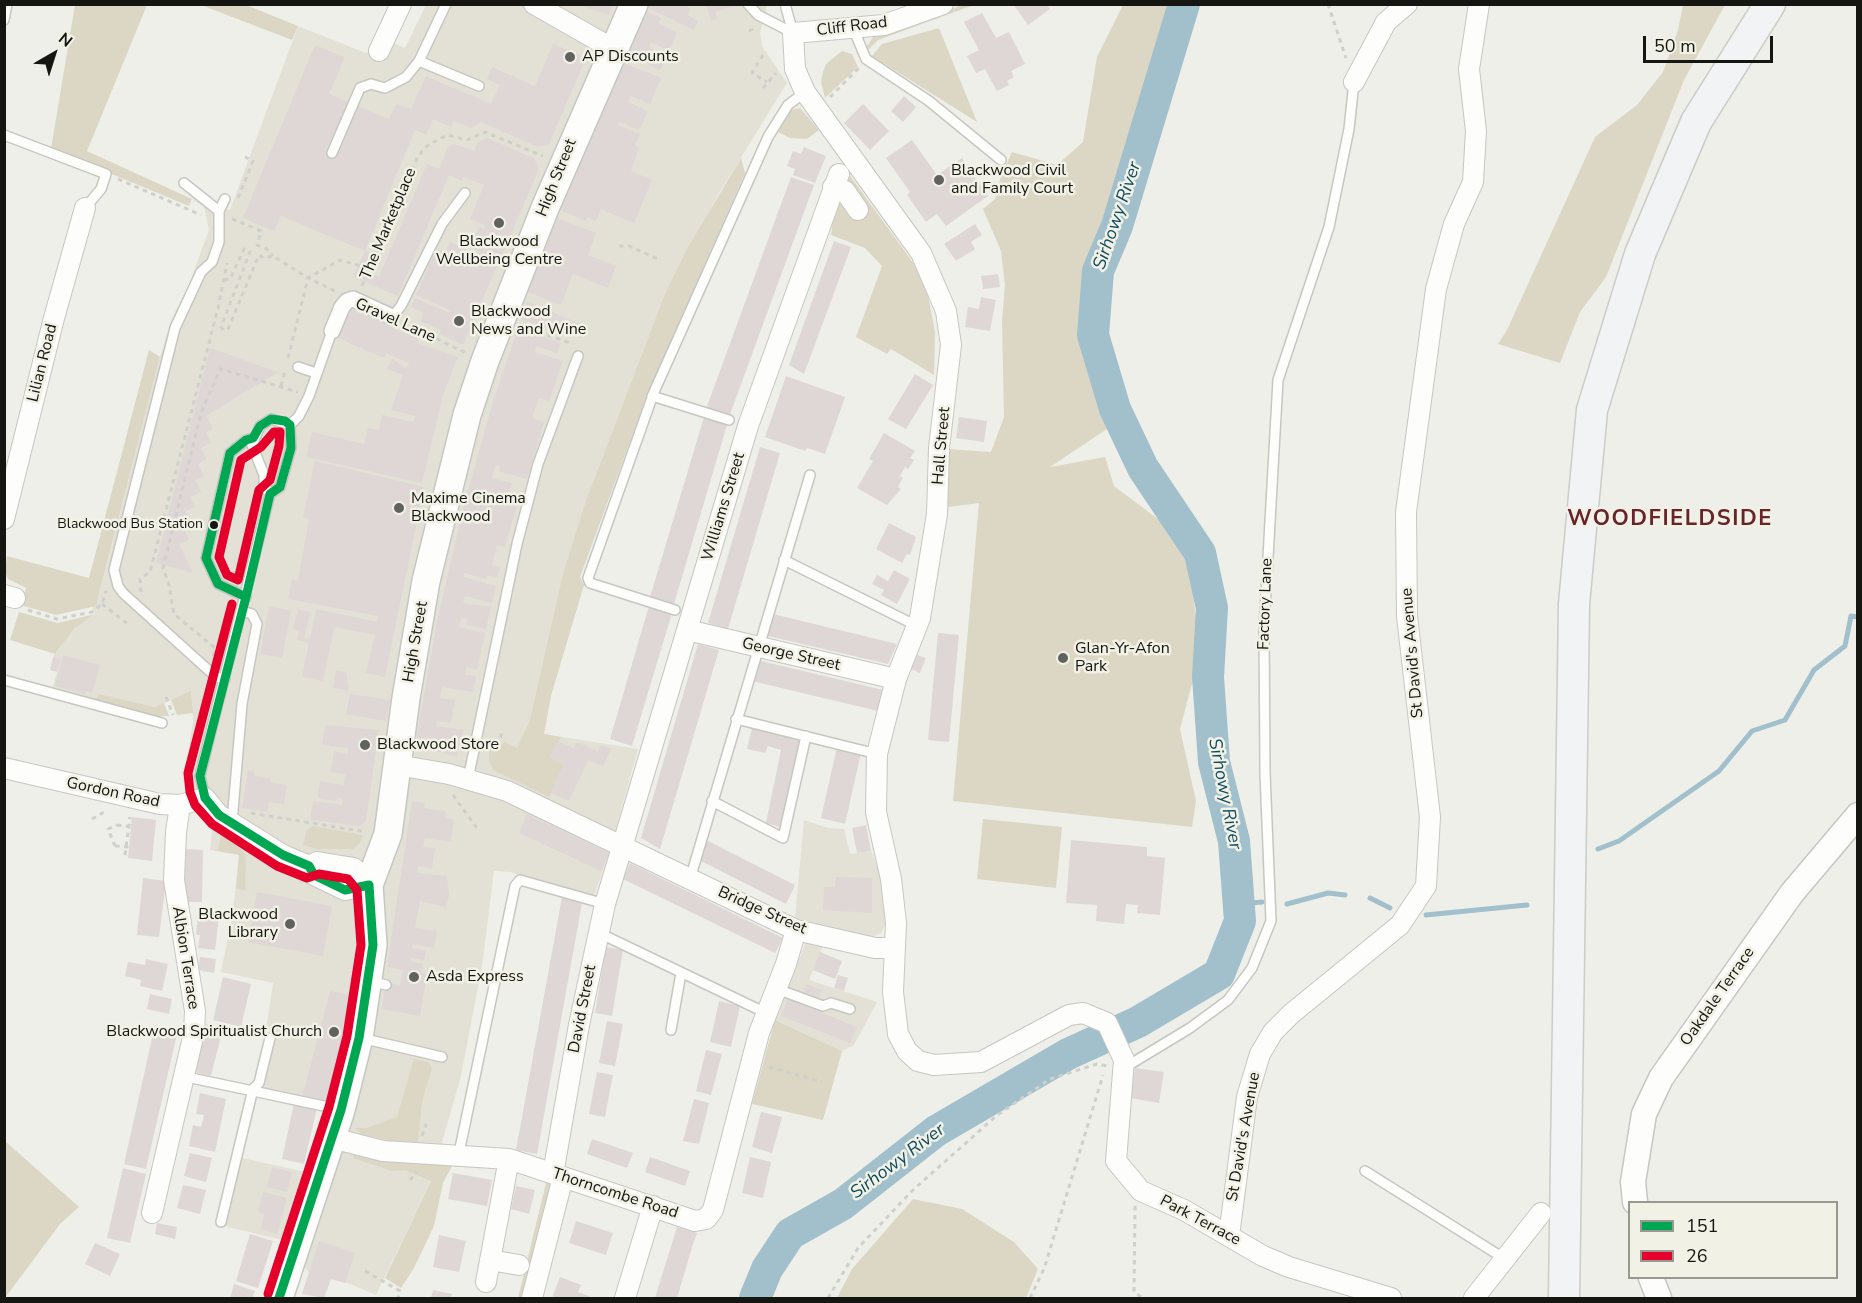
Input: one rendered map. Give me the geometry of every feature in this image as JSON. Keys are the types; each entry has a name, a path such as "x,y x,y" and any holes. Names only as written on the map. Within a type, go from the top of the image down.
{"main road":[{"name":"High Street","path":"279,1299 341,1110 359,1038 374,994 369,885 388,834 429,570 468,415 501,318 577,129 634,4"},
{"path":"1564,1299 1574,603 1592,410 1640,254 1696,122 1770,4"}],"street":[{"path":"379,51 401,4"},
{"path":"534,4 613,49"},
{"name":"Cliff Road","path":"793,33 884,25 943,4"},
{"path":"1354,82 1386,22 1407,4"},
{"name":"St David's Avenue","path":"1229,1236 1247,1097 1260,1054 1273,1032 1291,1014 1400,925 1426,886 1430,817 1407,616 1406,512 1436,289 1454,224 1473,182 1476,132 1469,69 1479,4"},
{"name":"Hall Street","path":"793,33 795,69 805,92 921,252 946,311 951,345 939,448 937,514 917,627 896,679 877,754 876,812 891,879 896,923 894,948"},
{"name":"Williams Street","path":"623,846 748,426 836,180 858,210"},
{"name":"Lilian Road","path":"4,519 54,318 86,208"},
{"name":"Gravel Lane","path":"332,331 342,307 347,301 353,299 392,317"},
{"name":"George Street","path":"687,630 896,679"},
{"name":"Bridge Street","path":"397,765 449,774 507,791 796,930 874,948 894,948"},
{"name":"Gordon Road","path":"6,774 160,804 180,805 205,798"},
{"path":"205,798 219,815 233,816 283,855 309,866 317,862 354,868 369,885"},
{"name":"Albion Terrace","path":"152,1213 182,1076 194,1033 195,1011 174,880 176,832 180,805"},
{"name":"Oakdale Terrace","path":"1635,1201 1632,1182 1644,1114 1662,1078 1792,893 1857,815"},
{"name":"David Street","path":"532,1299 558,1175 597,932 623,846"},
{"name":"Thorncombe Road","path":"332,1138 383,1151 508,1159 695,1221 706,1219 713,1210 750,1062 796,930"},
{"path":"894,948 893,992 898,1034 907,1051 918,1061 934,1065 981,1062 1069,1015 1083,1013 1107,1023 1119,1064"},
{"name":"Park Terrace","path":"1119,1064 1116,1161 1141,1191 1184,1210 1263,1256 1289,1268 1391,1299"},
{"path":"486,1282 508,1159"},
{"path":"625,1299 653,1206"},
{"path":"1474,1299 1541,1213"},
{"path":"490,1260 519,1265"},
{"path":"1651,1279 1659,1299"}],"lane":[{"path":"4,20 7,4"},
{"path":"332,153 360,88 371,84 385,88 406,77 419,61 446,4"},
{"path":"748,4 758,15 793,33"},
{"path":"785,4 793,33"},
{"path":"853,28 866,59 929,101 1001,160"},
{"path":"419,61 479,86"},
{"name":"Factory Lane","path":"1119,1064 1190,1028 1228,1000 1252,968 1271,921 1265,773 1264,628 1278,380 1329,227 1349,129 1354,82"},
{"path":"675,610 590,583 588,578 652,396 768,136 788,105 805,92"},
{"path":"4,135 106,174 101,189 86,208"},
{"path":"184,183 223,214"},
{"path":"392,317 401,306 442,224 465,193"},
{"path":"225,199 219,242 212,262 201,272 175,328 114,570 118,586 134,603 216,677 225,680"},
{"path":"205,798 200,776 270,494 280,487 291,448 290,425 299,416 309,396 332,331"},
{"path":"468,779 537,464 578,356"},
{"path":"298,367 316,373"},
{"path":"652,396 729,420"},
{"path":"270,494 264,486 264,475 254,455 253,438 260,426 271,419 290,425"},
{"path":"246,597 218,584 206,558 230,453 246,440 253,438"},
{"path":"690,879 810,475"},
{"path":"784,560 917,627"},
{"path":"233,816 242,704 257,624 252,614 242,611"},
{"path":"4,680 162,723"},
{"path":"736,719 877,754"},
{"path":"712,801 783,838 806,736"},
{"path":"461,1155 460,1148 515,886 520,880 605,904"},
{"path":"597,932 766,1013"},
{"path":"670,1030 681,973"},
{"path":"777,989 823,1006 831,1003 850,1010"},
{"path":"221,1222 253,1089 259,1083 270,1038"},
{"path":"359,1038 442,1057"},
{"path":"182,1076 253,1089 341,1110"},
{"path":"1365,1171 1505,1259"}],"path":[{"path":"1328,4 1354,82"},
{"path":"764,55 752,73 767,82"},
{"path":"824,102 858,71 862,64"},
{"path":"764,88 776,73"},
{"name":"The Marketplace","path":"353,299 371,269 418,156 429,144 448,135 467,140 485,132 549,159"},
{"path":"235,205 253,161 245,157"},
{"path":"106,174 203,216"},
{"path":"232,229 234,212"},
{"path":"223,214 261,231 256,245 267,249 273,256 308,278 353,299"},
{"path":"619,246 629,246 658,259"},
{"path":"224,280 230,279 244,249 247,249 250,252 221,327 224,330 228,329 259,255 264,258 273,256"},
{"path":"131,577 140,579 150,572 224,280 227,260"},
{"path":"281,386 308,278 340,260 371,269"},
{"name":"Gravel Lane","path":"392,317 473,357"},
{"path":"501,318 575,344 578,356"},
{"path":"211,661 215,648 174,614 169,585 163,568 201,413 220,369 309,396"},
{"path":"134,603 142,595 140,579"},
{"path":"10,596 19,608 57,619 92,612 102,604 106,590 105,581"},
{"path":"102,604 128,624"},
{"path":"166,697 173,716"},
{"path":"485,753 486,745 497,746 503,730"},
{"path":"449,774 447,786 479,831"},
{"path":"92,819 110,808"},
{"path":"125,855 130,814"},
{"path":"233,816 371,833"},
{"path":"129,847 115,846 108,829 117,825 131,827"},
{"path":"750,1062 822,1082"},
{"path":"828,1299 858,1248 912,1191 996,1116 1050,1079 1097,1064 1119,1064 1030,1299"},
{"path":"422,1131 426,1124"},
{"path":"410,1180 416,1176"},
{"path":"1136,1184 1134,1292 1143,1299"},
{"path":"365,1271 400,1291 398,1299"}],"shaded area":[{"path":"75,5 147,5 87,151 192,199 189,206 51,149"},
{"path":"201,5 246,5 298,26 292,40"},
{"path":"426,5 767,5 760,33 762,46 787,83 719,193 664,296 585,503 563,573 529,723 544,734 638,749 609,853 594,896 510,872 494,871 482,966 461,1076 431,1181 376,1295 350,1284 309,1272 282,1240 224,1226 242,1158 306,1172 325,1111 258,1094 263,1087 275,1032 266,1030 273,983 221,972 233,911 239,855 210,850 212,830 193,803 185,773 193,722 191,692 155,707 98,695 96,702 52,689 61,659 53,657 74,629 95,614 92,608 99,596 160,357 171,320 188,287 209,230 204,207 192,199 230,210 298,26 366,53 390,41 405,48"},
{"path":"961,5 974,5 878,40 868,50 867,46 874,36 927,21"},
{"path":"1123,5 1170,5 1092,257 1082,328 1107,429 1050,467 1105,457 1114,486 1186,540 1197,626 1196,669 1180,729 1196,801 1192,827 953,801 979,503 948,507 948,449 991,452 1004,417 1002,321 1005,285 1001,251 983,209 995,199 1001,176 1012,152 1057,165 1083,142 1097,57"},
{"path":"1683,5 1725,5 1684,80 1606,277 1580,312 1560,363 1498,344 1507,330 1595,137 1637,105 1663,72 1678,30"},
{"path":"939,28 977,122 872,56 882,44"},
{"path":"842,51 852,54 858,67 825,98 821,82 823,72 826,64"},
{"path":"800,108 819,130 807,139 790,138 778,132 791,110"},
{"path":"741,158 745,173 646,398 580,577 584,585 551,696 544,734 561,737 550,757 564,764 549,797 493,770 489,760 489,749 498,749 504,742 517,748 529,723 563,573 585,503 664,296 687,249"},
{"path":"848,173 914,264 928,296 935,332 934,375 891,349 887,354 856,337 882,266 865,248 831,235 835,204 840,201"},
{"path":"149,350 160,357 96,606 56,615 21,605 26,588 8,579 5,572 7,556 89,578"},
{"path":"19,612 58,623 95,614 74,629 55,654 10,640"},
{"path":"191,691 193,713 177,715 171,700"},
{"path":"98,694 155,707 164,703 169,716 157,716 96,702"},
{"path":"983,819 1062,827 1056,888 977,879"},
{"path":"804,820 828,828 844,829 850,854 871,851 880,873 887,921 881,933 872,937 857,935 795,918"},
{"path":"313,826 363,835 360,843 353,849 317,849 303,845 307,830"},
{"path":"221,835 240,847 246,856 245,890 236,889 239,855 218,851"},
{"path":"806,942 823,946 809,980 877,1002 854,1045 842,1051 775,1020"},
{"path":"775,1020 842,1051 823,1120 752,1104"},
{"path":"414,1059 428,1062 432,1068 422,1102 418,1142 393,1141 362,1134 354,1128 366,1128 397,1117"},
{"path":"4,1140 79,1207 60,1224 5,1298"},
{"path":"355,1151 382,1160 452,1166 443,1183 434,1226 414,1268 401,1288 385,1278 431,1181 405,1170 392,1171 353,1158"},
{"path":"546,1183 551,1184 553,1190 527,1298 518,1298"},
{"path":"913,1199 962,1209 1014,1242 1038,1269 1026,1298 837,1298 852,1269"}],"building":[{"path":"576,4 613,4 609,15"},
{"path":"650,4 689,4 688,15 698,21 694,30 648,8"},
{"path":"706,4 737,5 715,12 717,19 711,21"},
{"path":"1013,4 1046,4 1050,9 1028,25"},
{"path":"646,11 661,18 658,23 677,33 669,51 651,42 649,47 667,56 660,70 626,53"},
{"path":"982,13 996,38 1009,32 1025,64 1011,71 1014,77 1007,81 1009,85 997,91 985,69 976,73 967,56 979,50 964,22"},
{"path":"553,44 586,58 549,144 538,147 481,122 471,128 454,121 451,127 433,119 426,135 415,130 365,251 281,216 274,231 243,218 315,45 345,57 329,94 389,119 396,104 411,109 426,76 491,104 500,85 487,79 492,67 535,86"},
{"path":"622,62 661,78 650,104 631,96 628,102 648,111 639,130 620,122 618,125 640,134 635,146 639,148 631,171 652,180 634,223 601,209 596,221 588,217 586,221 560,210"},
{"path":"904,96 916,107 903,122 891,111"},
{"path":"863,104 889,131 870,150 844,123"},
{"path":"487,138 534,158 539,169 463,345 439,334 441,330 420,321 424,313 411,307 415,298 449,313 450,310 416,295 436,249 446,253 450,242 478,255 480,252 465,245 467,240 472,243 479,227 484,229 485,225 470,219 484,185 463,177 462,181 449,175 398,296 353,277 365,251 372,254 365,271 379,277 427,164 439,169 448,147 454,144 474,151 478,142"},
{"name":"Blackwood Civil and Family Court","path":"912,140 937,175 962,158 988,196 946,226 937,214 926,222 907,195 910,192 886,158"},
{"path":"804,147 826,156 815,183 793,175 795,169 787,166 793,151 801,154"},
{"path":"791,177 814,185 729,417 706,409"},
{"path":"557,218 596,233 588,255 616,266 608,288 573,274 561,305 528,292"},
{"path":"975,224 982,235 971,242 975,249 956,261 944,244"},
{"path":"834,241 851,247 804,374 789,365"},
{"path":"998,274 1000,287 983,289 981,276"},
{"path":"981,297 996,300 990,331 965,327 968,307 979,309"},
{"path":"527,301 587,327 583,336 567,330 565,335 521,319"},
{"path":"350,309 419,339 417,343 458,357 443,395 422,483 306,457 312,432 364,444 368,428 379,430 382,415 413,422 415,416 391,410 403,375 387,369 392,358 406,369 409,363 386,353 384,358 338,338"},
{"path":"518,328 561,343 557,353 536,346 535,352 563,361 549,401 539,398 532,418 544,422 527,479 499,471 500,466 495,465 492,478 512,483 507,499 518,502 505,547 497,545 492,565 500,567 497,578 487,575 486,579 464,573 463,577 496,586 492,603 465,596 463,603 491,607 486,629 466,625 468,619 461,618 459,627 485,633 477,670 466,667 465,675 476,676 473,692 442,687 440,698 455,700 451,723 437,721 436,726 463,730 457,757 416,745 419,723 437,622 463,509 492,405"},
{"path":"210,348 278,372 206,416 213,429 206,432 211,443 201,448 207,459 198,464 204,476 196,480 201,492 190,497 195,507 186,511 191,523 183,527 189,540 179,544 193,573 156,563"},
{"path":"915,374 933,385 906,429 888,419"},
{"path":"786,376 845,397 825,454 807,448 805,451 765,437"},
{"path":"704,417 727,425 674,604 650,597"},
{"path":"959,417 987,421 984,442 956,438"},
{"path":"884,433 915,451 910,458 914,460 908,469 905,467 900,476 903,478 898,487 901,489 887,505 857,488 873,461 869,459"},
{"path":"760,447 780,453 728,629 708,623"},
{"path":"315,461 424,487 385,677 366,673 375,635 334,627 323,681 302,677 309,643 297,640 299,631 293,629 298,609 310,612 304,638 310,639 316,609 377,622 378,616 288,599 292,579 298,581 309,519 303,517"},
{"path":"889,523 916,537 910,555 907,554 902,563 876,549"},
{"path":"894,570 910,579 897,604 881,595 884,590 872,584 877,575 888,581"},
{"path":"269,606 291,611 282,658 260,654"},
{"path":"649,606 672,613 632,746 610,739"},
{"path":"773,614 897,644 888,664 768,636"},
{"path":"938,633 959,635 949,742 928,740"},
{"path":"698,644 719,650 660,849 641,838"},
{"path":"63,655 100,665 92,693 86,691 85,694 55,686"},
{"path":"917,655 926,658 920,673 911,669"},
{"path":"53,657 61,659 57,672 50,670"},
{"path":"757,660 883,690 878,711 752,681"},
{"path":"336,670 346,672 349,691 333,688"},
{"path":"350,694 390,700 386,721 346,714"},
{"path":"325,725 379,730 366,821 360,826 310,820 313,801 342,805 343,799 337,798 336,801 318,798 320,781 344,785 345,774 331,772 334,751 348,754 348,748 322,745"},
{"path":"752,728 800,739 780,827 766,823 781,750 768,746 765,753 747,749"},
{"path":"558,741 574,748 577,742 598,752 601,745 611,749 603,766 588,760 569,801 551,793 564,764 550,758"},
{"path":"837,747 861,753 845,824 821,818"},
{"path":"248,770 254,771 254,776 271,778 270,782 287,785 284,804 269,802 267,812 242,808"},
{"path":"412,801 425,803 424,808 446,811 445,818 454,819 451,842 425,838 423,847 435,848 432,869 418,866 417,873 447,876 449,896 446,907 420,901 415,928 437,931 434,948 413,944 412,948 426,950 424,960 411,958 410,961 423,964 421,973 427,974 420,1016 382,1009 386,982 400,985 403,970 387,967"},
{"path":"527,814 609,853 601,871 519,833"},
{"path":"132,817 156,820 152,861 128,858"},
{"path":"866,825 871,851 857,853 852,828"},
{"path":"706,840 795,885 786,904 699,860"},
{"path":"1071,840 1147,847 1147,856 1165,858 1160,915 1137,913 1138,905 1126,904 1124,924 1096,921 1097,905 1066,903"},
{"path":"182,849 203,850 202,902 181,902"},
{"path":"630,863 783,938 775,953 623,879"},
{"path":"836,877 872,878 872,913 823,910 824,887 835,887"},
{"path":"143,878 166,881 159,937 137,935"},
{"name":"Blackwood Library","path":"257,892 332,906 323,956 248,942"},
{"path":"562,897 582,903 537,1154 516,1150"},
{"path":"198,915 219,917 215,950 198,948 200,935 196,935"},
{"path":"606,947 623,950 612,1016 595,1013"},
{"path":"820,952 842,961 835,979 813,970"},
{"path":"200,957 216,959 214,973 198,970"},
{"path":"146,959 168,964 162,991 140,986 141,980 125,976 128,962 145,965"},
{"path":"838,975 848,978 844,991 834,988"},
{"path":"223,977 251,984 241,1027 213,1020"},
{"path":"807,984 822,990 819,997 804,992"},
{"path":"330,991 351,995 327,1104 302,1098"},
{"path":"150,994 172,999 169,1014 147,1009"},
{"path":"788,999 857,1027 850,1043 781,1016"},
{"path":"719,1001 740,1006 731,1047 710,1042"},
{"path":"607,1021 623,1024 615,1066 599,1063"},
{"path":"206,1024 223,1028 211,1076 195,1072"},
{"path":"155,1025 178,1030 146,1169 124,1164"},
{"path":"706,1050 722,1054 711,1095 696,1091"},
{"path":"1135,1068 1164,1072 1159,1103 1130,1098"},
{"path":"597,1072 613,1075 605,1117 589,1114"},
{"path":"200,1093 226,1099 215,1152 189,1146 193,1125 201,1127 204,1115 196,1114"},
{"path":"694,1099 709,1103 699,1144 683,1141"},
{"path":"294,1103 317,1108 304,1164 282,1159"},
{"path":"761,1112 782,1117 772,1153 752,1147"},
{"path":"592,1139 633,1153 627,1168 587,1154"},
{"path":"190,1153 212,1158 206,1182 184,1176"},
{"path":"650,1157 690,1171 685,1186 645,1172"},
{"path":"750,1157 771,1162 763,1198 742,1193"},
{"path":"272,1167 292,1172 287,1192 267,1187"},
{"path":"123,1168 146,1174 130,1243 107,1238"},
{"path":"453,1173 492,1180 487,1206 448,1199"},
{"path":"183,1185 206,1190 200,1214 177,1208"},
{"path":"516,1186 535,1190 529,1214 511,1209"},
{"path":"263,1192 287,1198 277,1234 261,1229 264,1214 258,1212"},
{"path":"576,1221 613,1233 606,1255 569,1243"},
{"path":"157,1223 177,1227 175,1239 155,1234"},
{"path":"677,1227 697,1233 677,1298 655,1298"},
{"path":"250,1234 273,1241 258,1288 236,1281"},
{"path":"439,1235 466,1241 459,1272 433,1267"},
{"path":"319,1241 355,1253 345,1283 331,1279 324,1298 302,1294"},
{"path":"95,1243 120,1254 110,1276 85,1264"},
{"path":"560,1277 581,1285 578,1292 589,1296 588,1298 552,1298"},
{"path":"234,1284 255,1291 252,1298 230,1298"},
{"path":"433,1290 452,1294 451,1298 431,1298"}],"waterway":[{"name":"Sirhowy River","path":"755,1298 767,1269 790,1234 843,1204 936,1131 1068,1054 1138,1022 1219,974 1240,921 1234,841 1214,762 1208,677 1212,608 1200,553 1143,468 1115,409 1093,335 1098,271 1117,226 1184,4"},
{"path":"1598,849 1619,841 1719,771 1752,731 1785,720 1814,670 1845,646 1851,616 1858,617"},
{"path":"1287,904 1328,893 1345,895"},
{"path":"1370,898 1390,908"},
{"path":"1239,904 1262,902"},
{"path":"1426,915 1527,905"}],"transit line":[{"name":"151","path":"271,419 285,421 290,425 291,448 280,487 270,494 246,597 218,584 206,558 230,453 246,440 253,438 260,426 271,419"},
{"name":"26","path":"274,432 280,432 279,446 270,480 259,490 238,580 227,575 219,557 241,460 261,447 274,432"},
{"name":"151","path":"246,597 200,776 205,798 219,815 283,855 309,866 314,875 345,890 369,885"},
{"name":"26","path":"232,604 188,773 190,792 195,805 212,824 277,866 307,878 319,874 348,879 357,890 361,945 347,1036 329,1107 268,1294"},
{"name":"151","path":"279,1298 341,1110 359,1038 373,945 369,885"}],"place":[{"name":"AP Discounts","path":"570,57"},
{"name":"Blackwood Civil and Family Court","path":"939,180"},
{"name":"Blackwood Wellbeing Centre","path":"499,223"},
{"name":"Blackwood News and Wine","path":"459,321"},
{"name":"Maxime Cinema Blackwood","path":"399,508"},
{"name":"Blackwood Bus Station","path":"214,525"},
{"name":"Glan-Yr-Afon Park","path":"1063,658"},
{"name":"Blackwood Store","path":"365,745"},
{"name":"Blackwood Library","path":"290,924"},
{"name":"Asda Express","path":"414,977"},
{"name":"Blackwood Spiritualist Church","path":"334,1032"}],"district":[{"name":"WOODFIELDSIDE","path":"1670,520"}]}
